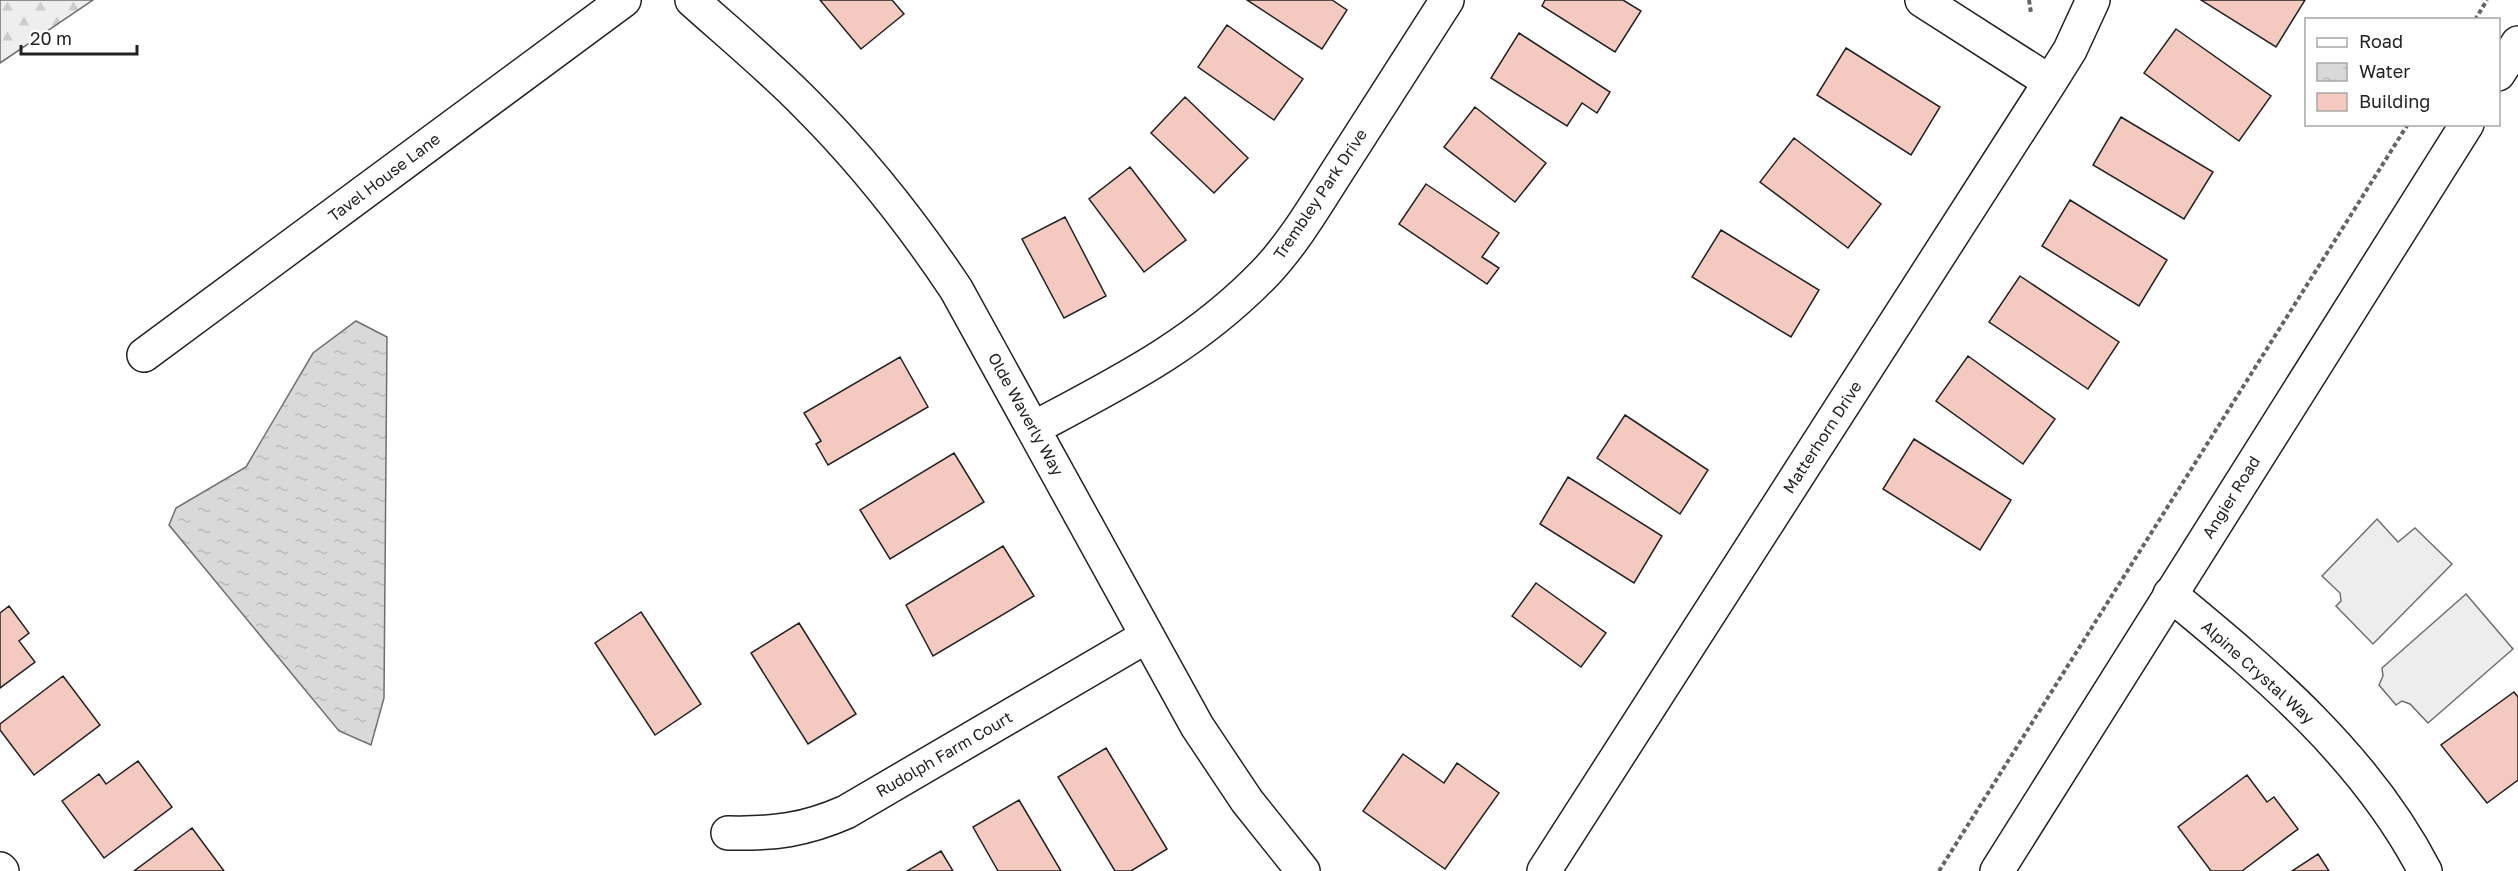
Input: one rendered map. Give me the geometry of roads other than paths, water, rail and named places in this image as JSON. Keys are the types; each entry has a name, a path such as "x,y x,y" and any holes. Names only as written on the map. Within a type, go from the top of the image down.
{"street":[{"name":"Tavel House Lane","path":"144,355 624,0"},
{"name":"Olde Waverly Way","path":"692,0 807,104 871,174 956,289 1147,636 1221,765 1267,828 1303,871"},
{"name":"Trembley Park Drive","path":"1034,428 1152,365 1184,344 1242,296 1268,270 1313,209 1448,0"},
{"path":"1922,0 2050,81"},
{"name":"Matterhorn Drive","path":"1544,871 2070,50 2093,0"},
{"path":"2500,72 2518,43"},
{"name":"Angier Road","path":"1997,871 2466,126"},
{"name":"Alpine Crystal Way","path":"2170,594 2256,666 2309,715 2377,796 2425,871"},
{"name":"Rudolph Farm Court","path":"728,833 790,831 817,824 846,812 1147,636"}],"water":[{"path":"356,321 387,337 384,698 371,745 339,731 169,525 176,508 246,467 313,353"}]}
